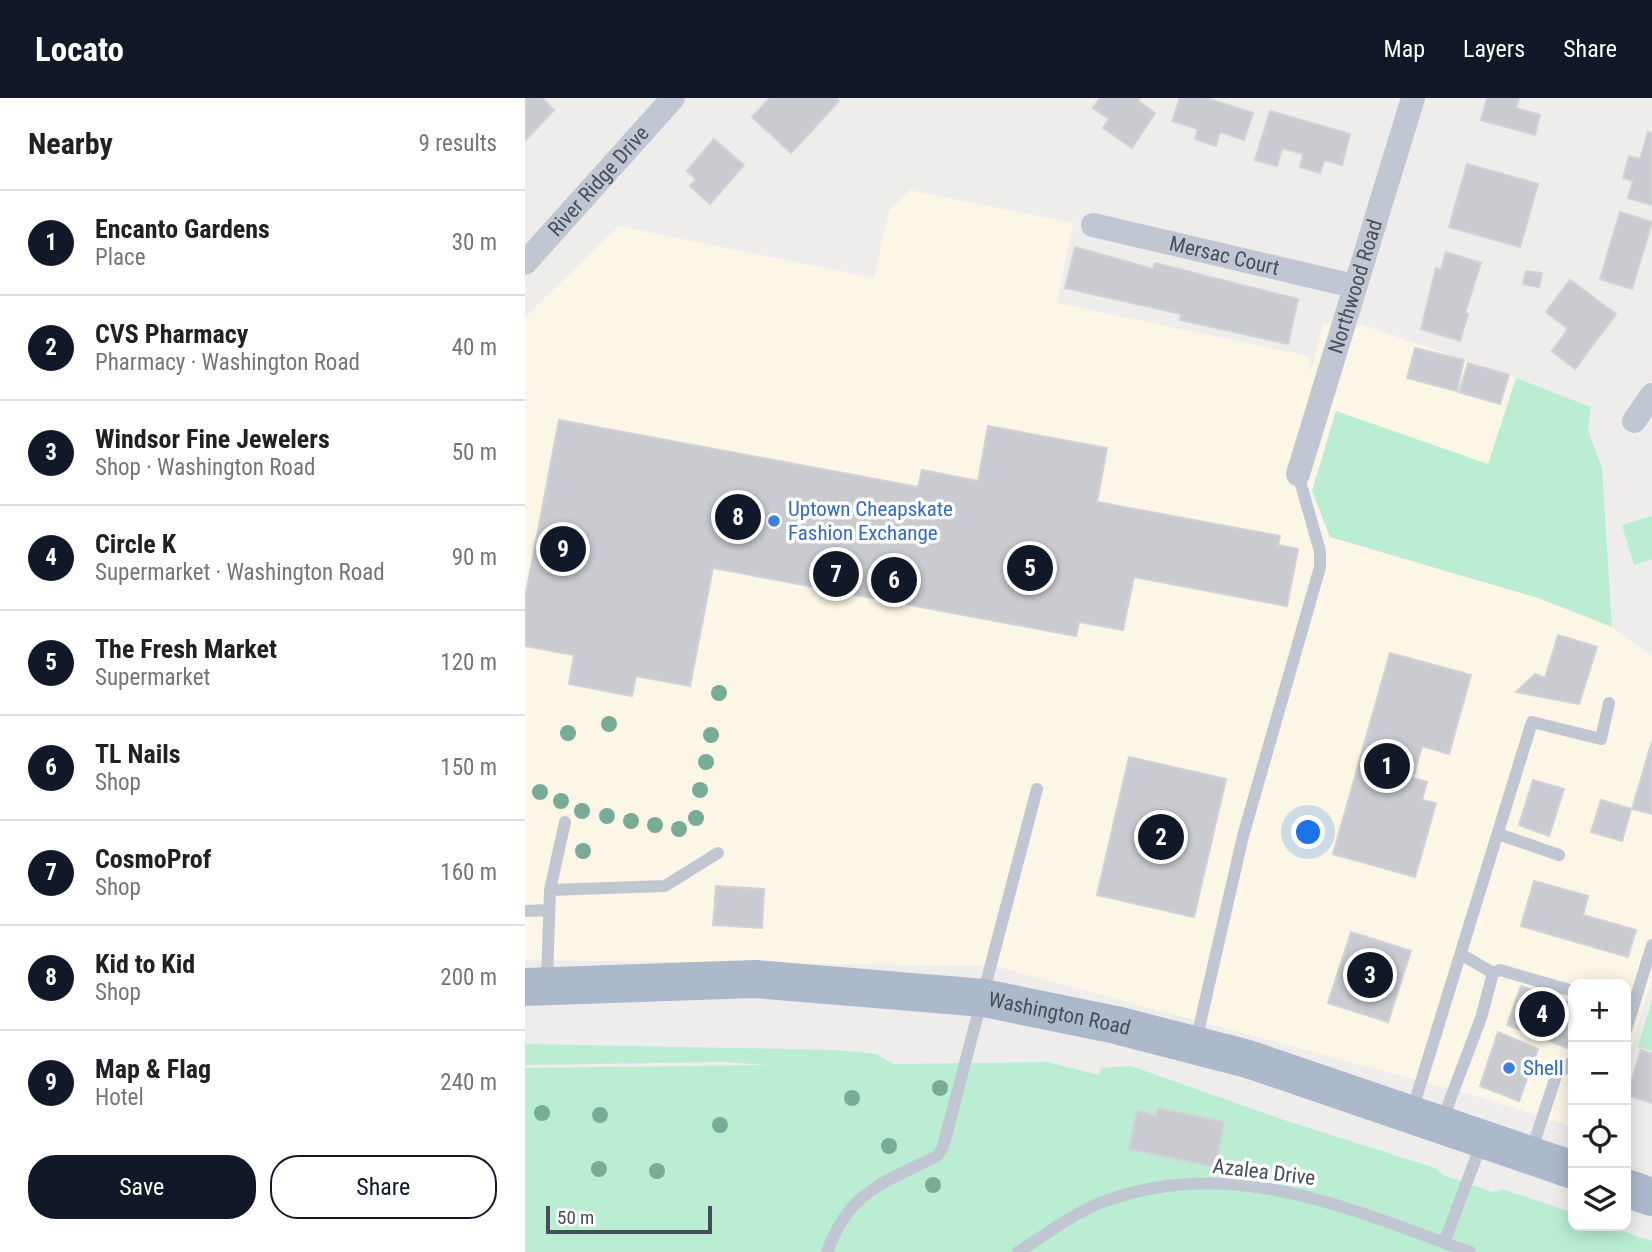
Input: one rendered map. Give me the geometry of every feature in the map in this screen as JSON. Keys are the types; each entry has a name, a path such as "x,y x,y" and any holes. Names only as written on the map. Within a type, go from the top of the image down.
{"main road":[{"name":"Washington Road","path":"536,987 755,979 984,998 1195,1044 1290,1073 1568,1168"},
{"path":"1631,1190 1652,1198"}],"street":[{"name":"River Ridge Drive","path":"525,263 673,98"},
{"name":"Northwood Road","path":"1298,474 1413,98"},
{"name":"Mersac Court","path":"1093,225 1354,286"},
{"path":"1634,421 1652,395"}],"lane":[{"path":"1195,1044 1243,836 1320,567 1320,551 1298,474"},
{"path":"1426,1119 1461,955 1532,722 1601,739 1609,703"},
{"path":"827,1252 837,1224 849,1208 867,1192 937,1156 943,1147 1037,789"},
{"path":"536,987 549,910 549,890 565,822"},
{"path":"1498,834 1559,855"},
{"path":"549,890 665,886 718,853"},
{"path":"525,911 549,910"},
{"path":"1631,1014 1652,945"},
{"path":"1461,955 1493,973"},
{"path":"1493,973 1500,970 1568,990"},
{"path":"1426,1119 1481,1018 1493,973"},
{"path":"1530,1156 1556,1076 1568,1065"},
{"path":"1444,1242 1483,1139"},
{"name":"Azalea Drive","path":"1019,1252 1062,1223 1108,1200 1172,1186 1223,1183 1319,1198 1470,1252"}],"shaded area":[{"path":"910,190 1073,223 1057,303 1309,356 1311,372 1323,323 1350,321 1509,375 1591,407 1588,430 1602,468 1612,627 1652,656 1652,979 1631,1049 1631,979 1568,979 1568,1125 1480,1097 994,966 525,960 525,317 619,226 874,278 889,210"}],"green space":[{"path":"1516,378 1591,407 1588,430 1602,468 1612,627 1541,599 1330,537 1312,491 1336,411 1488,464"},
{"path":"1652,516 1652,559 1634,565 1622,525"},
{"path":"1652,999 1652,1051 1638,1047"},
{"path":"525,1044 838,1050 876,1054 894,1064 1047,1062 1099,1075 1101,1068 1131,1066 1284,1120 1435,1168 1443,1175 1492,1192 1503,1189 1568,1211 1568,1231 1622,1231 1652,1241 1652,1252 525,1252 525,1068 769,1065 723,1062 525,1065"}],"building":[{"path":"525,98 542,98 554,110 525,141"},
{"path":"770,98 836,98 839,101 791,153 752,117"},
{"path":"1100,98 1140,98 1138,101 1155,113 1132,148 1103,128 1109,119 1093,108"},
{"path":"1180,98 1206,98 1253,113 1244,140 1220,132 1216,146 1195,139 1198,129 1172,121"},
{"path":"1487,98 1519,98 1516,108 1540,115 1535,135 1481,120"},
{"path":"1270,111 1350,134 1342,165 1324,160 1320,173 1300,167 1303,154 1282,148 1277,166 1255,160"},
{"path":"1648,132 1652,133 1652,205 1628,198 1633,181 1623,178 1629,156 1640,159"},
{"path":"714,139 744,165 710,204 690,186 696,179 687,171"},
{"path":"1467,164 1538,184 1520,247 1449,227"},
{"path":"1620,212 1652,222 1632,289 1600,279"},
{"path":"1075,247 1153,269 1155,263 1298,299 1288,344 1180,320 1181,314 1065,288"},
{"path":"1446,252 1481,263 1465,313 1468,314 1460,341 1421,329 1436,268 1441,270"},
{"path":"1526,271 1542,273 1539,287 1523,284"},
{"path":"1570,280 1616,314 1575,369 1552,351 1568,329 1546,312"},
{"path":"1415,348 1464,360 1457,391 1407,378"},
{"path":"1468,363 1509,375 1500,404 1459,392"},
{"path":"559,420 918,487 922,470 978,481 988,426 1107,448 1097,502 1280,536 1278,545 1298,549 1287,606 1134,577 1123,630 1079,622 1076,636 713,568 690,686 636,676 632,696 569,684 574,655 525,646 525,598"},
{"path":"1558,635 1597,647 1579,704 1516,692 1535,674 1545,678"},
{"path":"1390,653 1471,675 1449,754 1422,746 1413,778 1427,782 1422,800 1436,803 1415,877 1333,854"},
{"path":"1652,741 1652,814 1632,809"},
{"path":"1129,757 1226,779 1194,917 1097,895"},
{"path":"1533,780 1564,789 1549,836 1519,825"},
{"path":"1601,800 1631,809 1622,841 1591,832"},
{"path":"1534,881 1588,896 1583,915 1636,930 1628,957 1521,926"},
{"path":"716,886 764,889 762,928 713,925"},
{"path":"1351,932 1411,951 1388,1022 1328,1003"},
{"path":"1521,986 1568,1002 1568,1048 1507,1025"},
{"name":"Shell","path":"1498,1032 1538,1049 1519,1101 1480,1086"},
{"path":"1641,1050 1652,1054 1652,1103 1631,1096 1631,1082"},
{"path":"1158,1108 1224,1122 1215,1167 1129,1149 1137,1111 1156,1116"}],"place":[{"name":"Kid to Kid","path":"738,517"},
{"name":"Uptown Cheapskate Fashion Exchange","path":"774,521"},
{"name":"Map & Flag","path":"563,549"},
{"name":"The Fresh Market","path":"1030,568"},
{"name":"CosmoProf","path":"836,574"},
{"name":"TL Nails","path":"894,580"},
{"name":"Encanto Gardens","path":"1387,766"},
{"name":"CVS Pharmacy","path":"1161,837"},
{"name":"Windsor Fine Jewelers","path":"1370,975"},
{"name":"Circle K","path":"1542,1014"},
{"name":"Shell","path":"1509,1068"}]}
